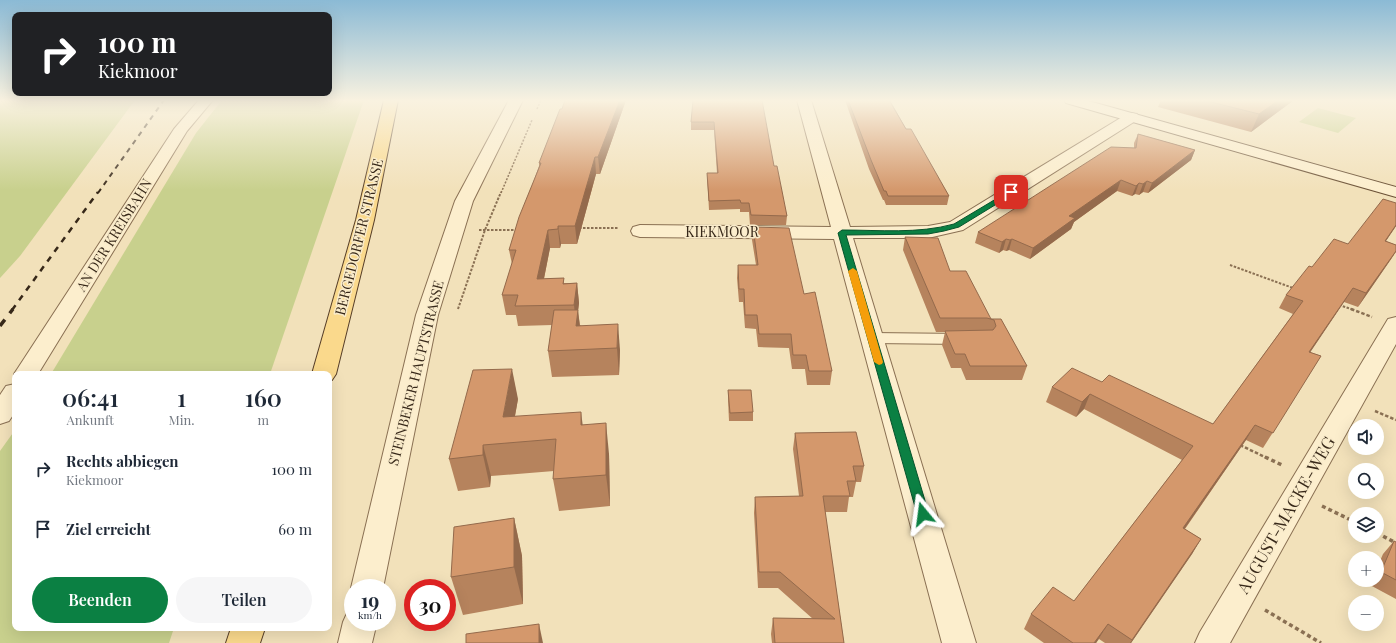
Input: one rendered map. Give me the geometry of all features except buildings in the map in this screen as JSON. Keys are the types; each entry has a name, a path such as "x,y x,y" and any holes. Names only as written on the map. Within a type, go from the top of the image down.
{"main road":[{"name":"BERGEDORFER STRASSE","path":"325,371 365,220 384,130"},
{"path":"243,643 247,631"}],"street":[{"name":"AN DER KREISBAHN","path":"28,371 180,130"},
{"name":"STEINBEKER HAUPTSTRASSE","path":"369,579 427,315 464,201 501,130"},
{"path":"813,130 959,643"},
{"name":"KIEKMOOR","path":"640,231 842,233 928,232 956,226 1111,130"},
{"path":"1178,130 1396,192"},
{"name":"AUGUST-MACKE-WEG","path":"1212,643 1238,594 1303,486 1396,325"},
{"path":"0,415 12,397"},
{"path":"355,643 358,631"}],"lane":[{"path":"872,338 976,339"}],"path":[{"path":"456,312 485,230 527,130"},
{"path":"576,228 614,227 640,231"},
{"path":"454,231 523,230"},
{"path":"1230,265 1298,290"},
{"path":"1335,304 1396,325"},
{"path":"1237,444 1303,486 1348,517"},
{"path":"1384,537 1396,543"},
{"path":"1238,594 1321,643"}],"green space":[{"path":"0,130 113,130 20,256 0,278"},
{"path":"198,130 354,130 271,371 53,371"},
{"path":"1327,130 1342,130 1338,133"},
{"path":"12,434 12,631 173,631 169,643 0,643 0,451"}],"railway":[{"path":"98,193 143,130"},
{"path":"12,310 98,192"},
{"path":"0,326 13,309"}],"slow traffic":[{"path":"853,271 879,362"}],"route":[{"path":"923,514 842,233 928,232 944,229 956,226 1011,192"}]}
